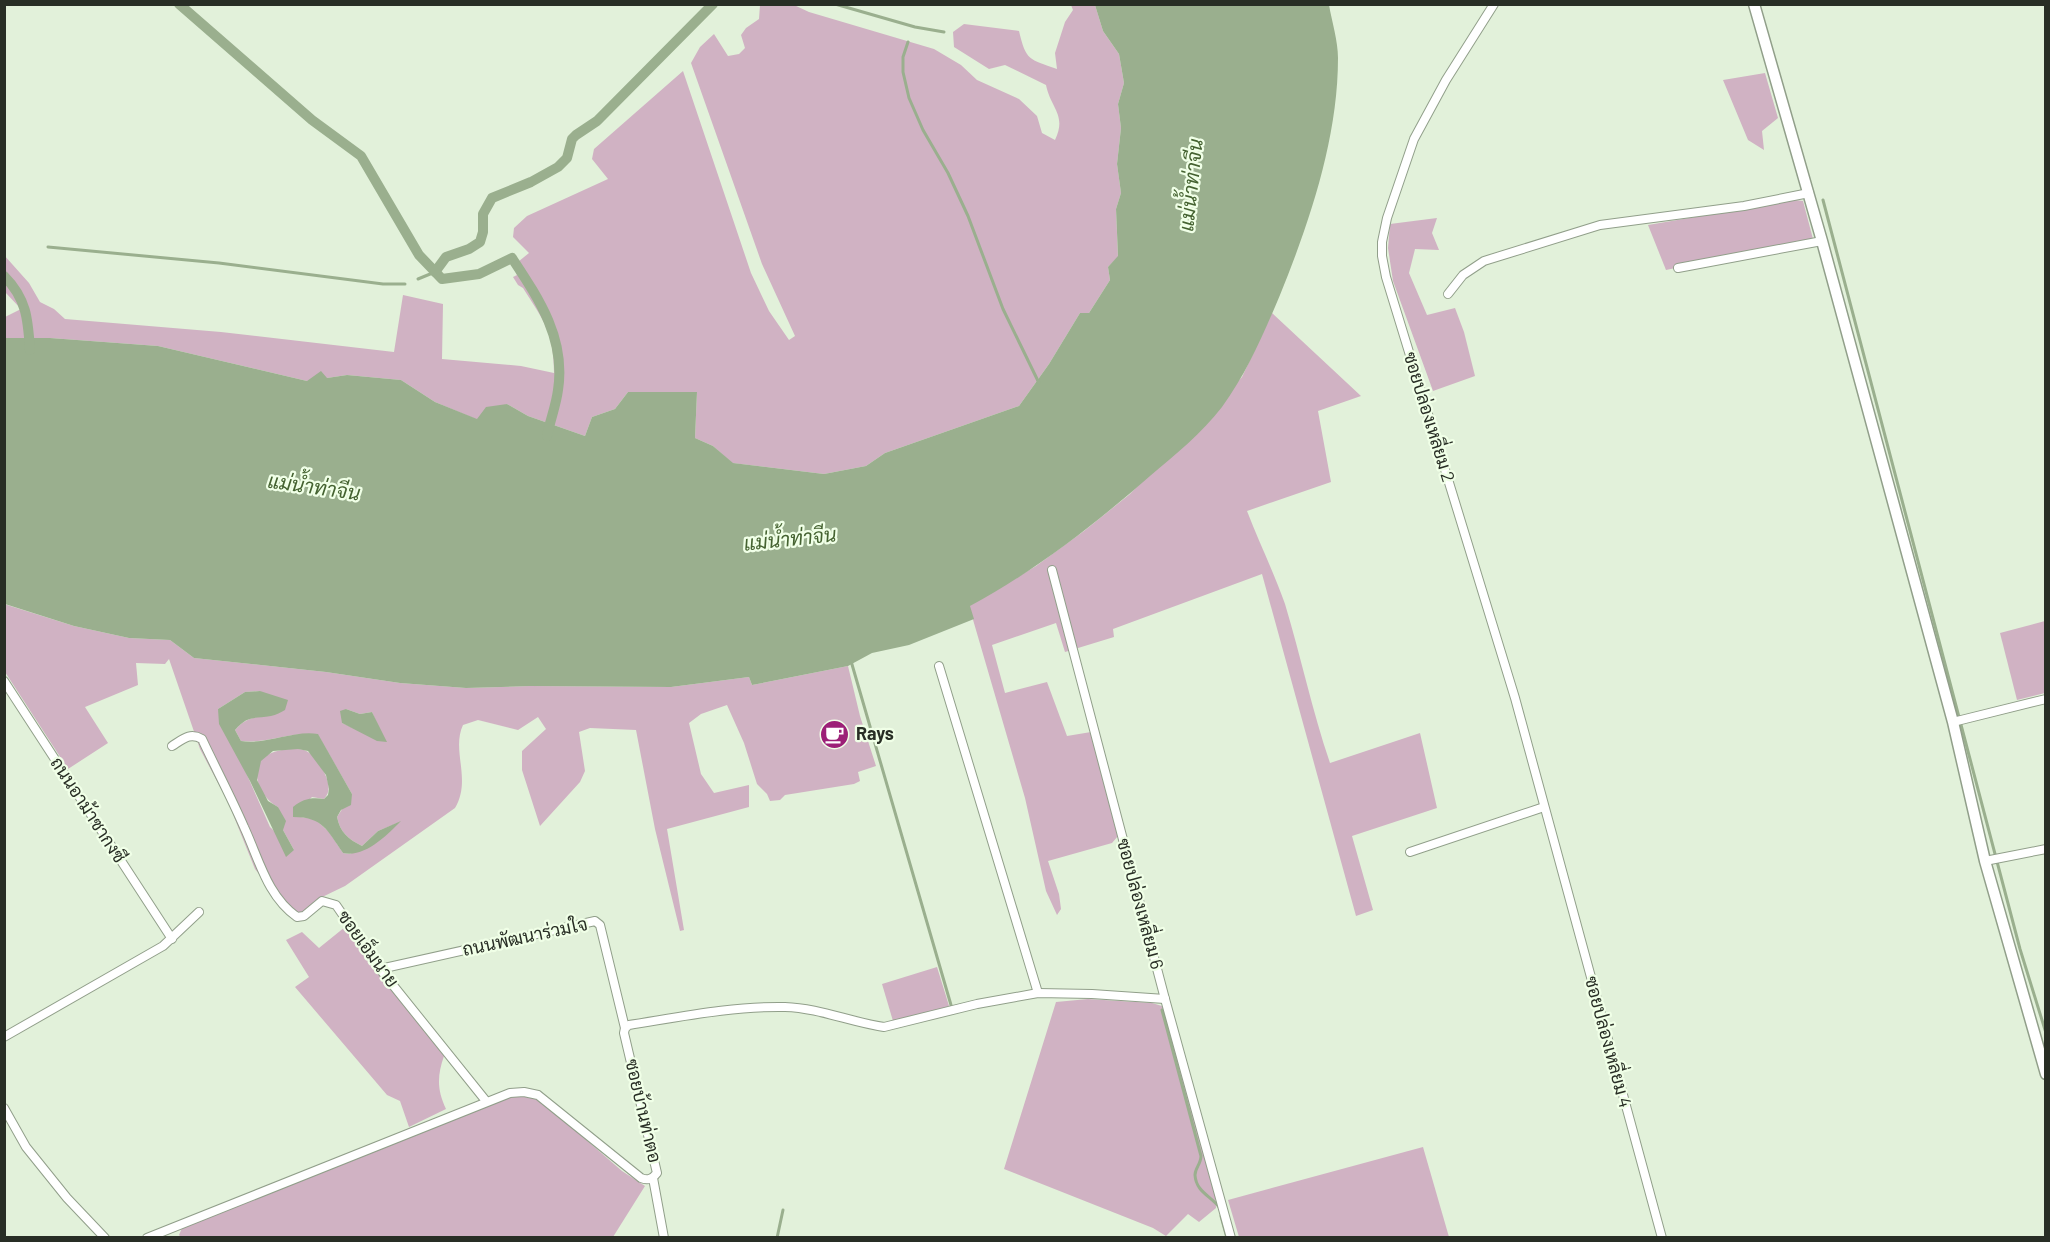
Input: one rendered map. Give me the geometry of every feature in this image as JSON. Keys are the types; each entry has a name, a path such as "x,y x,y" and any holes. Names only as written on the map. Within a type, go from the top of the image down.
{"street":[{"name":"ซอยปล่องเหลี่ยม 2","path":"1494,4 1446,80 1414,139 1387,218 1382,242 1382,256 1386,277 1515,698 1555,846"},
{"path":"1754,4 1809,193 1953,722 1985,861 2046,1074"},
{"path":"1448,294 1463,275 1484,261 1600,225 1744,206 1809,193"},
{"path":"1678,268 1822,241"},
{"name":"ซอยปล่องเหลี่ยม 6","path":"1052,570 1165,999 1231,1238"},
{"path":"939,666 1038,993"},
{"name":"ถนนอาม้าซากงซี","path":"4,681 172,939"},
{"path":"1953,722 2046,699"},
{"name":"ซอยเอ็มนาย","path":"172,746 189,736 202,739 245,828 266,880 285,909 297,917 304,916 322,901 336,905 380,969 486,1101"},
{"path":"1410,852 1544,807"},
{"name":"ซอยปล่องเหลี่ยม 4","path":"1555,846 1662,1238"},
{"path":"1985,861 2046,849"},
{"path":"4,1037 163,946 199,912"},
{"name":"ถนนพัฒนาร่วมใจ","path":"380,969 595,921 600,925 625,1028"},
{"path":"625,1028 629,1025 738,1009 785,1007 822,1012 884,1027 977,1004 1038,993 1165,999"},
{"name":"ซอยบ้านท่าตอ","path":"147,1238 510,1093 524,1092 538,1095 641,1178 647,1180 653,1178 657,1173 625,1028"},
{"path":"4,1108 26,1147 67,1198 105,1238"},
{"path":"653,1178 664,1238"}],"shaded area":[{"path":"760,5 794,5 809,12 934,49 961,65 977,80 1019,99 1037,116 1042,133 1055,140 1059,118 1046,85 1005,65 989,69 954,47 953,32 964,24 1019,31 1024,48 1030,57 1057,69 1055,53 1065,22 1073,10 1071,5 1095,5 1103,31 1119,54 1124,83 1118,104 1121,128 1117,164 1121,193 1116,209 1118,257 1108,267 1110,280 1089,313 1080,313 1049,364 1019,406 885,453 866,466 824,474 732,463 713,446 695,438 697,392 628,392 615,409 592,417 585,436 528,416 507,404 478,420 435,402 401,380 347,375 307,381 158,346 50,338 5,338 5,317 21,309 5,292 4,255 29,283 40,302 54,309 65,319 221,332 394,352 403,295 443,304 442,359 521,366 554,373 550,337 537,310 513,277 517,275 513,266 529,253 513,237 514,228 527,216 608,179 592,159 594,149 683,71 751,273 769,311 789,340 795,336 762,264 691,63 700,47 714,34 728,56 739,54 745,48 741,35 746,28 759,19"},
{"path":"1765,73 1778,118 1762,131 1764,150 1748,140 1723,80"},
{"path":"1795,200 1803,201 1813,239 1666,270 1648,225"},
{"path":"1437,218 1432,233 1439,250 1415,249 1409,273 1427,315 1455,308 1464,332 1475,376 1433,391 1393,281 1388,248 1390,224"},
{"path":"1272,313 1361,396 1318,411 1331,482 1247,511 1285,604 1330,763 1420,733 1437,808 1352,836 1373,910 1356,916 1262,574 1113,629 1114,637 1065,652 1056,623 992,645 1005,693 1047,682 1067,736 1091,732 1118,836 1112,843 1048,861 1059,894 1061,909 1057,915 1046,891 1025,798 969,606 1036,566 1130,494 1242,377"},
{"path":"4,604 74,626 129,638 170,640 194,658 326,672 400,683 466,688 671,687 749,677 752,685 848,666 860,716 876,766 858,772 860,781 854,784 785,795 780,800 770,801 767,794 757,784 744,743 727,705 701,714 689,723 701,774 714,793 749,785 749,807 667,829 684,930 680,931 655,829 636,730 590,728 579,732 585,771 580,782 540,826 522,770 522,751 546,729 538,717 518,730 478,720 463,725 460,735 462,786 455,808 345,886 316,900 297,922 255,869 228,802 200,749 169,659 165,664 136,663 138,685 85,707 108,743 68,769 5,672","holes":["260,691 271,716 251,718 239,726 235,730 241,741 261,741 300,734 318,735 352,794 337,817 345,834 362,846 378,831 400,822 350,854 343,853 329,832 315,819 293,816 312,797 324,799 326,796 328,784 320,765 304,750 277,751 261,760 257,773 258,780 267,799 278,807 283,830 294,850 270,827 218,709 245,692","346,709 360,714 372,712 378,726 353,728 342,723"]},
{"path":"2045,621 2045,693 2017,700 2000,633"},
{"path":"345,927 444,1056 439,1083 446,1109 409,1127 400,1101 387,1095 295,987 309,977 286,940 302,932 319,948"},
{"path":"937,967 950,1009 893,1021 882,984"},
{"path":"1088,999 1152,1003 1162,1006 1166,1013 1215,1191 1216,1208 1199,1222 1188,1214 1166,1236 1153,1228 1004,1169 1056,1002"},
{"path":"516,1094 532,1096 546,1105 622,1171 645,1186 613,1237 182,1238 179,1235 182,1228"},
{"path":"1423,1147 1449,1237 1239,1237 1228,1200"}],"water":[{"name":"แม่น้ำท่าจีน","path":"1095,5 1329,5 1338,58 1337,88 1328,149 1312,209 1280,295 1247,367 1222,407 1206,426 1178,452 1086,529 1018,578 970,606 974,619 909,645 872,653 848,666 752,685 749,677 671,687 466,688 400,683 326,672 194,658 170,640 129,638 74,626 5,604 5,338 50,338 158,346 307,381 321,371 327,378 347,375 401,380 435,402 477,419 486,407 507,404 528,416 585,436 592,417 615,409 628,392 697,392 695,438 713,446 733,463 824,474 866,466 885,453 1019,406 1049,364 1080,313 1089,313 1110,280 1108,267 1118,256 1116,209 1121,193 1117,164 1121,128 1118,104 1124,83 1119,54 1103,31"},
{"path":"260,691 288,700 285,710 273,716 252,718 244,722 235,730 241,741 251,742 299,734 318,734 352,794 351,805 341,810 337,817 340,827 353,841 362,846 378,831 401,821 382,839 359,852 343,853 318,822 293,817 293,807 297,804 307,799 324,799 328,795 326,775 308,751 298,749 273,751 261,761 257,780 268,801 278,807 286,821 283,830 294,850 286,857 250,781 219,724 218,709 245,692"},
{"path":"346,709 360,714 372,712 387,742 377,741 342,723 340,711"}],"waterway":[{"path":"179,4 312,120 361,156 419,255 442,279 479,274 512,258 541,304 558,354 558,390 547,436"},
{"path":"435,272 446,257 469,249 480,242 483,232 483,214 492,198 531,182 558,167 567,158 572,139 597,121 713,4"},
{"path":"835,4 915,27 944,32"},
{"path":"908,42 903,57 903,72 909,98 968,216 1003,309 1039,383"},
{"path":"1823,200 2020,949 2046,1033"},
{"path":"48,247 219,263 383,284 405,284"},
{"path":"418,279 435,272"},
{"path":"4,276 17,293 25,310 30,350"},
{"path":"851,661 951,1005"},
{"path":"1162,1010 1201,1156 1195,1173 1196,1181 1201,1190 1219,1207"},
{"path":"777,1238 783,1210"},
{"path":"1221,1216 1227,1238"}],"place":[{"name":"Rays","path":"835,734"}]}
